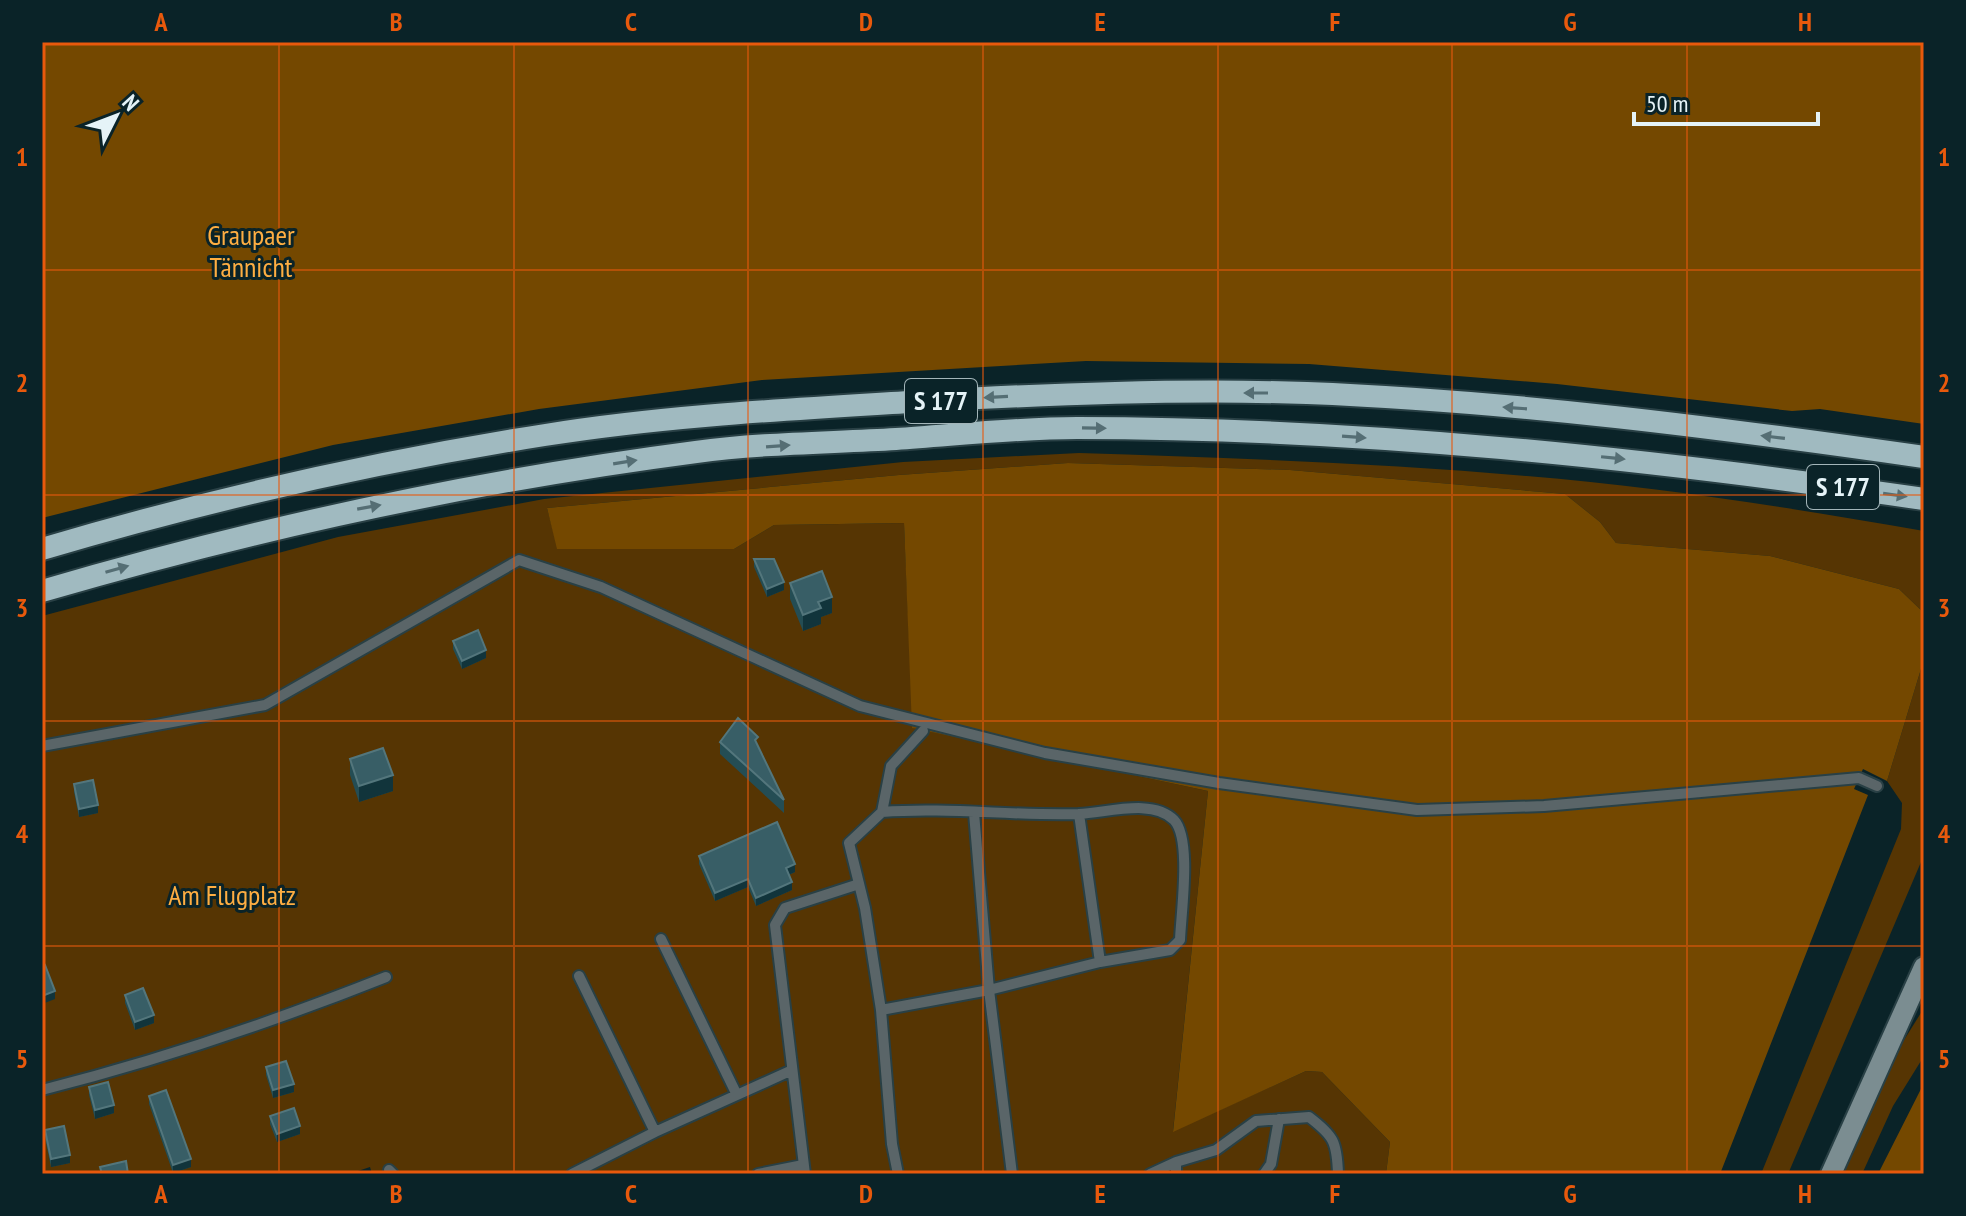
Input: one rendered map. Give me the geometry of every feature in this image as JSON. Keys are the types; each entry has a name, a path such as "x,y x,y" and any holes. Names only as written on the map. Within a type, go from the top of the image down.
{"highway":[{"name":"S 177","path":"42,549 155,516 337,472 548,434 753,412 1083,392 1307,393 1537,410 1924,457"},
{"name":"S 177","path":"42,591 335,513 539,475 701,451 1073,428 1309,434 1539,450 1762,475 1924,499"}],"main road":[{"path":"1831,1174 1924,967"}],"lane":[{"path":"42,746 265,705 519,560 601,587 860,706 1045,753 1205,780 1417,810 1560,805 1859,778 1877,786"},
{"path":"898,1174 892,1144 881,1010 849,843 882,812 891,766 923,731"},
{"path":"881,1010 989,990 1100,962 1170,950 1180,940 1184,837 1174,820 1156,808 1079,814 917,809 882,812"},
{"path":"974,813 989,990 1012,1174"},
{"path":"1079,814 1100,962"},
{"path":"758,1174 804,1170 775,925 785,908 859,884"},
{"path":"661,939 736,1093"},
{"path":"579,976 655,1132"},
{"path":"42,1090 127,1069 286,1017 386,977"},
{"path":"572,1174 736,1093 790,1071"},
{"path":"1150,1174 1216,1150 1256,1121 1309,1117 1330,1133 1338,1151 1338,1174"},
{"path":"1264,1174 1271,1164 1279,1119"},
{"path":"1176,1162 1176,1174"}],"green space":[{"name":"Graupaer Tännicht","path":"42,42 1924,42 1924,424 1820,409 1792,411 1557,384 1309,364 1086,361 762,380 539,409 333,445 42,518"},
{"name":"Am Flugplatz","path":"1079,453 1471,471 1726,499 1924,531 1924,613 1899,589 1770,556 1616,543 1600,522 1565,494 1290,470 1068,463 899,475 547,508 558,549 734,549 774,525 904,523 913,728 1208,791 1173,1131 1306,1071 1322,1072 1390,1142 1386,1174 372,1174 370,1167 349,1174 42,1174 42,616 338,537 544,499 903,462"},
{"path":"1068,463 1290,470 1565,494 1600,522 1616,543 1770,556 1899,589 1924,613 1924,659 1887,781 1863,769 1854,789 1868,795 1720,1174 1386,1174 1390,1142 1322,1072 1306,1071 1173,1132 1208,791 912,728 904,523 774,525 734,549 557,549 547,508 899,475"},
{"path":"1924,659 1924,855 1788,1174 1761,1174 1901,829 1902,803 1887,781"},
{"path":"1924,1008 1924,1056 1893,1106 1862,1174 1842,1174 1899,1048"},
{"path":"1924,1083 1924,1174 1878,1174"}],"building":[{"path":"754,559 774,559 784,582 767,589"},
{"path":"822,571 832,597 818,602 821,608 803,615 790,583"},
{"path":"478,630 486,650 462,661 453,641"},
{"path":"738,718 758,737 755,740 784,800 720,742"},
{"path":"383,748 393,775 359,786 350,759"},
{"path":"93,780 98,805 79,809 74,784"},
{"path":"777,822 795,864 786,868 792,882 756,898 748,879 715,893 699,856"},
{"path":"45,965 55,991 42,996 42,967"},
{"path":"143,988 154,1015 135,1022 125,995"},
{"path":"286,1061 294,1084 273,1090 266,1067"},
{"path":"108,1082 114,1105 95,1110 89,1087"},
{"path":"166,1090 191,1159 173,1165 149,1096"},
{"path":"294,1108 300,1126 277,1134 270,1116"},
{"path":"64,1126 70,1155 51,1159 45,1130"},
{"path":"126,1161 128,1174 102,1174 100,1167"}]}
